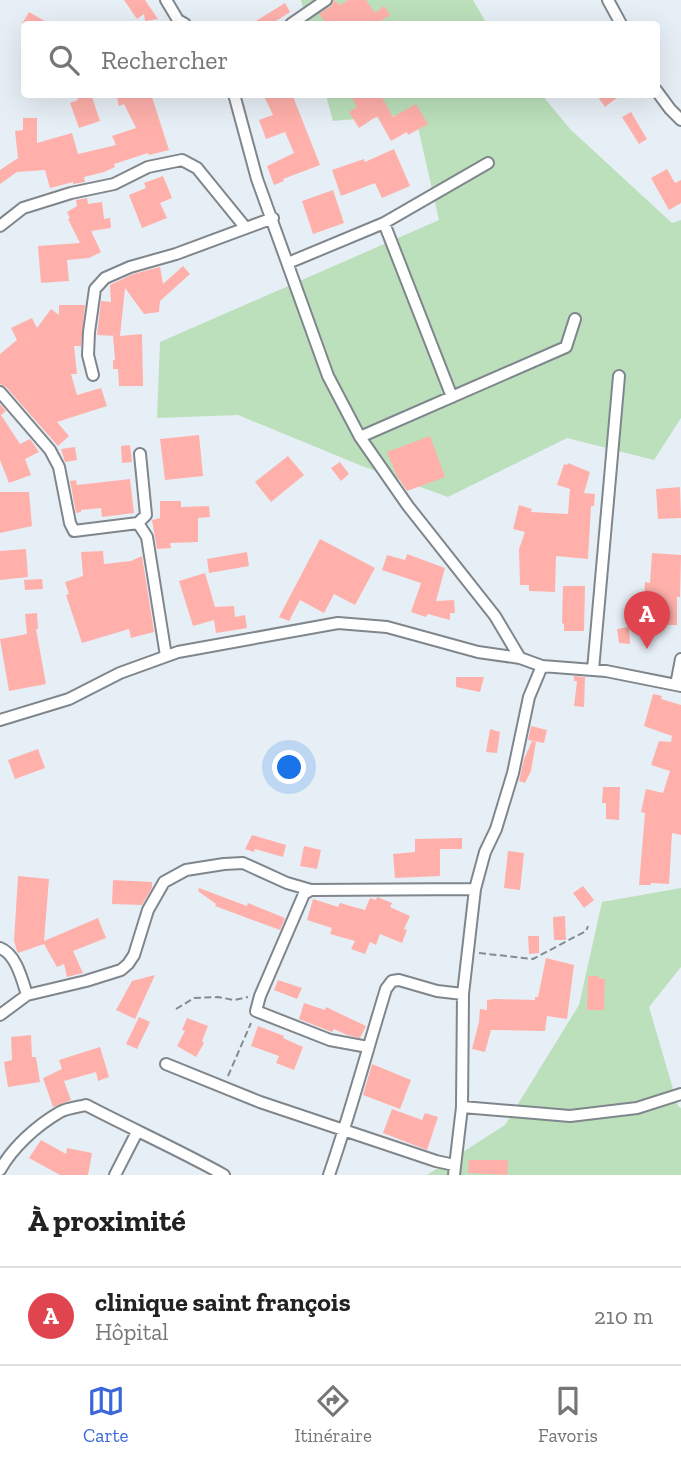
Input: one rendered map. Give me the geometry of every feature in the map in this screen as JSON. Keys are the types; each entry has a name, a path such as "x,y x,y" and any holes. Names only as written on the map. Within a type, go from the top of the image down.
{"street":[{"path":"166,0 180,21"},
{"path":"177,0 181,21"},
{"path":"299,21 326,0"},
{"path":"608,0 619,21"},
{"path":"660,95 681,121"},
{"path":"235,98 257,179 328,376 360,437 408,506 495,616 520,658"},
{"path":"0,226 23,208 71,193 114,184 148,167 183,160 197,168 245,227"},
{"path":"288,263 384,223 488,163"},
{"path":"93,375 88,355 89,332 95,289 105,278 273,218"},
{"path":"384,223 452,397"},
{"path":"360,437 566,348 575,319"},
{"path":"593,670 619,376"},
{"path":"0,392 50,450 59,467 74,531 138,523 146,515 140,454"},
{"path":"138,523 147,537 166,656"},
{"path":"0,720 69,699 120,673 178,652 338,623 387,627 456,647 520,658 542,666 593,670 679,685 681,659"},
{"path":"166,1064 260,1102 436,1161 454,1170 461,1107 463,994 475,888 513,773 529,697 542,666"},
{"path":"0,1015 27,995 121,970 134,954 148,910 164,882 186,870 243,863 287,883 312,890 475,888"},
{"path":"312,890 304,894 300,901 256,1011 330,1040 368,1048"},
{"path":"0,948 8,951 27,995"},
{"path":"329,1175 387,989 392,981 399,980 437,991 463,994"},
{"path":"461,1107 570,1116 637,1108 681,1094"},
{"path":"0,1170 10,1152 61,1111 86,1105 224,1175"},
{"path":"115,1175 138,1132"}],"path":[{"path":"467,951 533,959 586,931 588,926"},
{"path":"176,1009 194,998 218,997 234,1000 260,996"},
{"path":"223,1086 256,1011"}],"green space":[{"path":"301,0 473,0 485,21 306,21"},
{"path":"327,98 544,98 570,129 672,223 681,220 681,418 654,460 567,438 448,497 362,466 238,415 157,418 160,342 439,220 415,114 333,121"},
{"path":"681,888 681,967 649,1007 678,1106 681,1108 681,1175 427,1175 505,1125 579,1005 602,902"}],"building":[{"path":"124,0 145,0 158,19 145,21 144,14 137,19"},
{"path":"334,0 340,5 348,0 366,0 375,13 384,6 390,15 381,21 325,21 319,14 331,6"},
{"path":"285,3 290,12 276,21 256,21"},
{"path":"29,12 45,21 24,21"},
{"path":"77,98 92,98 100,121 79,128 70,103"},
{"path":"117,98 152,98 169,150 149,155 148,153 114,164 115,167 104,172 84,177 85,182 50,188 45,170 17,172 0,184 0,170 18,158 15,131 23,130 23,118 37,118 37,143 72,133 78,154 116,145 112,136 136,128 124,104 119,106"},
{"path":"265,98 294,98 320,165 274,185 267,166 294,153 285,132 266,139 259,120 273,115"},
{"path":"352,98 382,98 393,117 416,104 428,124 391,141 377,116 359,128 349,112 357,107"},
{"path":"599,98 617,98 605,107"},
{"path":"631,112 647,139 639,144 622,117"},
{"path":"394,149 410,186 382,198 375,183 341,196 332,170 364,159 365,162"},
{"path":"667,169 675,183 681,180 681,203 669,210 651,178"},
{"path":"163,176 172,198 160,203 167,218 142,228 129,195 146,188 144,183"},
{"path":"333,190 344,223 313,234 302,201"},
{"path":"87,198 88,204 102,202 104,219 110,218 111,228 91,231 101,252 89,258 67,260 69,281 41,283 38,246 80,243 67,212 77,206 76,200"},
{"path":"183,266 190,274 160,301 159,312 144,314 125,288 120,336 142,334 143,386 119,386 118,369 113,369 113,336 117,336 97,335 101,301 111,302 110,285 133,274 160,267 163,284"},
{"path":"59,305 85,305 81,346 74,346 77,374 71,374 77,395 101,388 107,406 57,422 69,436 58,446 6,387 0,384 0,354 17,340 11,328 32,318 37,328 51,309 59,315"},
{"path":"0,404 6,411 1,415 20,444 30,439 39,452 25,459 31,475 9,483 0,460"},
{"path":"199,435 203,476 165,480 160,439"},
{"path":"430,436 445,477 407,491 387,452"},
{"path":"130,445 132,462 122,463 121,446"},
{"path":"75,447 77,460 65,462 61,449"},
{"path":"288,456 304,475 271,502 255,482"},
{"path":"340,462 349,474 341,481 331,468"},
{"path":"568,463 590,472 584,493 595,494 594,506 591,506 588,559 556,556 555,592 529,591 529,585 520,585 519,549 525,532 513,529 519,505 532,509 531,512 568,514 570,489 557,485 564,464"},
{"path":"130,479 134,513 102,517 101,508 76,513 70,481 76,480 77,485"},
{"path":"680,487 681,518 658,519 656,489"},
{"path":"0,492 29,492 32,526 0,533"},
{"path":"160,501 181,501 181,507 209,506 210,517 198,518 198,542 170,543 171,548 157,549 152,520 160,518"},
{"path":"320,539 375,568 355,605 334,594 324,613 300,600 289,621 279,617"},
{"path":"26,549 28,577 0,580 0,551"},
{"path":"103,551 104,564 131,561 142,556 154,632 131,638 129,629 82,643 66,595 69,594 65,582 83,576 81,552"},
{"path":"247,552 249,566 209,573 207,559"},
{"path":"652,553 681,555 677,625 661,625 661,629 655,629 655,634 643,633 645,582 650,583"},
{"path":"407,554 445,568 436,601 454,600 455,613 450,613 450,620 411,612 421,583 382,570 387,555 405,560"},
{"path":"205,573 215,607 234,606 235,617 245,615 247,628 216,633 214,620 193,626 179,581"},
{"path":"42,579 43,589 25,590 24,580"},
{"path":"563,586 585,586 584,631 564,631"},
{"path":"37,613 36,629 46,684 9,691 0,639 27,634 25,614"},
{"path":"629,627 630,644 619,643 617,629"},
{"path":"574,676 585,677 584,707 574,706 577,681 574,681"},
{"path":"456,677 484,677 480,692 456,687"},
{"path":"653,694 681,705 681,835 672,833 669,884 639,885 645,813 641,812 646,789 663,793 670,771 651,765 659,741 671,742 672,736 644,726"},
{"path":"531,726 547,730 544,743 528,740"},
{"path":"490,729 500,732 497,753 486,752"},
{"path":"532,741 536,742 531,771 525,783 519,781"},
{"path":"38,749 45,768 15,779 8,760"},
{"path":"603,787 620,787 619,820 606,819 606,803 602,803"},
{"path":"252,835 286,845 283,857 245,849"},
{"path":"462,838 462,849 440,849 440,876 395,878 393,854 415,852 415,839"},
{"path":"304,846 321,850 317,869 300,866"},
{"path":"508,851 524,853 520,890 504,888"},
{"path":"18,876 49,879 44,941 98,918 106,938 73,951 83,973 67,977 64,964 57,967 44,944 18,953 14,941"},
{"path":"113,880 152,882 152,888 142,905 112,904"},
{"path":"583,886 594,900 584,908 573,893"},
{"path":"199,888 285,918 280,930 215,906 216,904 198,891"},
{"path":"377,897 392,903 390,907 410,916 402,943 380,934 376,945 370,942 365,954 351,949 355,941 330,934 332,928 307,920 313,899 338,907 340,903 365,910 370,898 376,900"},
{"path":"565,916 566,940 554,940 553,917"},
{"path":"528,936 539,936 539,953 529,954"},
{"path":"546,958 574,965 567,1019 547,1016 545,1031 491,1030 485,1052 472,1049 480,1009 487,1010 487,1000 535,1000 535,997 538,997"},
{"path":"155,975 135,1019 116,1010 132,981"},
{"path":"588,976 605,979 604,1010 587,1010"},
{"path":"278,980 302,988 297,999 274,990"},
{"path":"304,1003 325,1010 326,1007 366,1026 360,1038 334,1029 332,1032 299,1019"},
{"path":"139,1017 150,1022 137,1049 126,1044"},
{"path":"187,1018 208,1026 202,1041 204,1043 196,1057 177,1046 185,1031 182,1030"},
{"path":"258,1026 303,1047 294,1070 276,1063 279,1056 251,1046"},
{"path":"31,1035 32,1057 36,1057 40,1082 8,1087 4,1062 12,1060 11,1037"},
{"path":"100,1047 109,1077 98,1081 96,1072 64,1081 71,1100 53,1107 43,1078 62,1069 59,1060"},
{"path":"372,1064 411,1080 400,1109 363,1095"},
{"path":"392,1109 422,1120 425,1113 438,1117 427,1150 383,1133"},
{"path":"41,1140 66,1154 67,1148 92,1153 88,1175 60,1175 29,1158"},
{"path":"469,1160 508,1160 507,1175 468,1173"}],"place":[{"name":"clinique saint françois","path":"647,649"}]}
